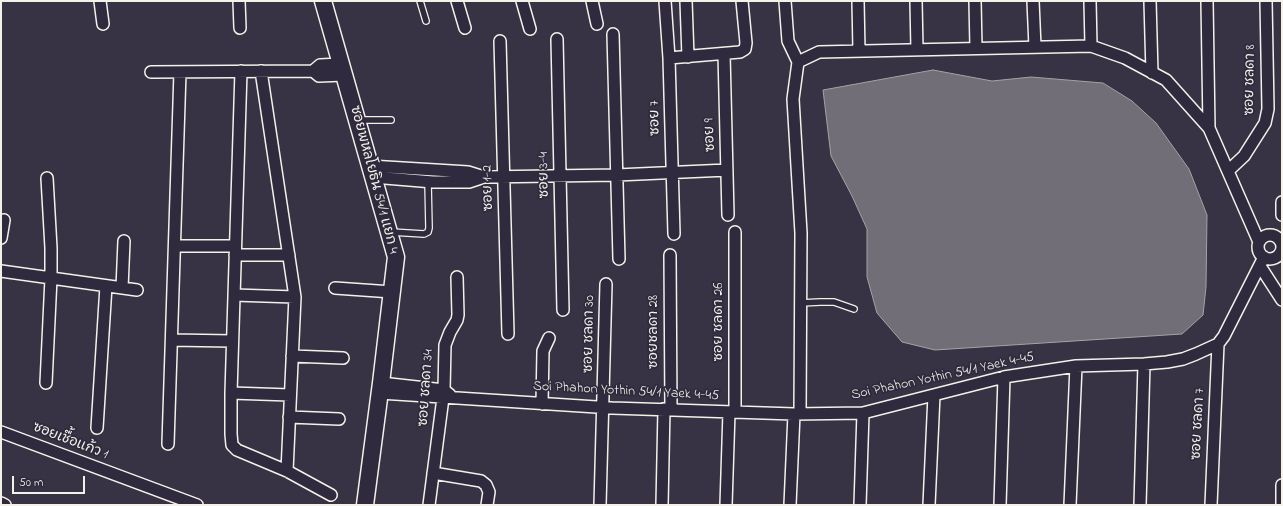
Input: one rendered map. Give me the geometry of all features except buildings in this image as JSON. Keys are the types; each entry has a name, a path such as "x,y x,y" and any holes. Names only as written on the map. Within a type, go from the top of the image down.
{"street":[{"path":"100,1 103,24"},
{"path":"238,1 240,28"},
{"name":"ซอยพหลโยธิน 54/1 แยก 4","path":"323,1 396,257 365,505"},
{"path":"457,1 465,28"},
{"path":"522,1 530,29"},
{"path":"592,1 597,24"},
{"name":"ซอย 7","path":"665,1 669,58 674,234"},
{"path":"686,1 688,57"},
{"path":"669,58 724,54 740,52 745,49 746,44 742,1"},
{"path":"785,1 788,41 798,62 793,99 801,233 801,303 797,414 790,505"},
{"path":"858,1 859,51"},
{"path":"916,1 917,50"},
{"path":"975,1 976,48"},
{"path":"1034,1 1034,47"},
{"path":"1090,1 1091,46"},
{"path":"1150,1 1152,73"},
{"path":"1207,1 1209,128"},
{"name":"ซอย ชลดา 8","path":"1228,171 1244,156 1265,123 1268,109 1266,1"},
{"path":"613,34 619,259"},
{"name":"ซอย 3-4","path":"557,39 563,310"},
{"name":"ซอย 1-2","path":"500,40 508,334"},
{"path":"798,62 819,52 1091,46 1125,58 1166,80 1209,128 1259,242 1259,251 1262,262 1282,300"},
{"name":"ซอย 9","path":"724,54 728,215"},
{"path":"151,72 313,71 320,65 343,70"},
{"path":"241,71 232,341 232,445 238,450 287,472 331,495"},
{"path":"261,71 295,297 287,472"},
{"path":"168,444 180,72"},
{"path":"372,172 468,172 484,177 504,177 617,175 727,170"},
{"path":"372,172 428,182 469,182 484,177"},
{"path":"46,383 51,278 47,178"},
{"path":"1282,202 1282,215"},
{"path":"1,238 4,220"},
{"name":"ซอย ชลดา 26","path":"726,505 732,412 735,232"},
{"path":"1218,344 1230,325 1262,262 1278,256 1281,251 1281,241 1277,237 1272,235 1267,236 1262,238 1259,242"},
{"path":"122,288 124,241"},
{"path":"175,246 289,255"},
{"name":"ซอยชลดา 28","path":"662,505 668,409 670,255"},
{"path":"1,271 137,290"},
{"name":"ซอย ชลดา 34","path":"429,505 433,473 447,395 445,345 458,315 457,277"},
{"name":"ซอย ชลดา 30","path":"600,505 606,284"},
{"path":"97,428 106,286"},
{"path":"335,288 392,292"},
{"path":"234,295 295,297"},
{"path":"542,404 542,350 549,338"},
{"path":"172,340 232,341"},
{"name":"Soi Phahon Yothin 54/1 Yaek 4-45","path":"380,388 542,404 603,408 797,414 863,413 1004,377 1076,366 1144,364 1182,359 1218,344"},
{"name":"ซอย ชลดา 7","path":"1211,505 1218,344"},
{"path":"292,356 343,358"},
{"path":"1140,505 1144,364"},
{"path":"1070,505 1076,366"},
{"path":"1000,505 1004,377"},
{"path":"231,393 290,395"},
{"path":"929,505 934,396"},
{"path":"860,505 863,413"},
{"path":"289,417 339,419"},
{"name":"ซอยเชื้อแก้ว 1","path":"1,432 197,505"},
{"path":"433,473 481,481 486,485 489,492 487,505"},
{"path":"1282,485 1282,505"},
{"path":"1,503 5,505"}],"lane":[{"path":"420,1 426,21"},
{"path":"357,120 391,120"},
{"path":"389,232 424,234 428,232 428,182"},
{"path":"801,303 834,302 854,309"}],"shaded area":[{"path":"933,70 992,81 1031,77 1103,83 1132,101 1156,123 1189,169 1207,215 1206,287 1203,315 1182,334 935,350 902,342 877,313 867,277 867,229 831,156 823,90"}]}
